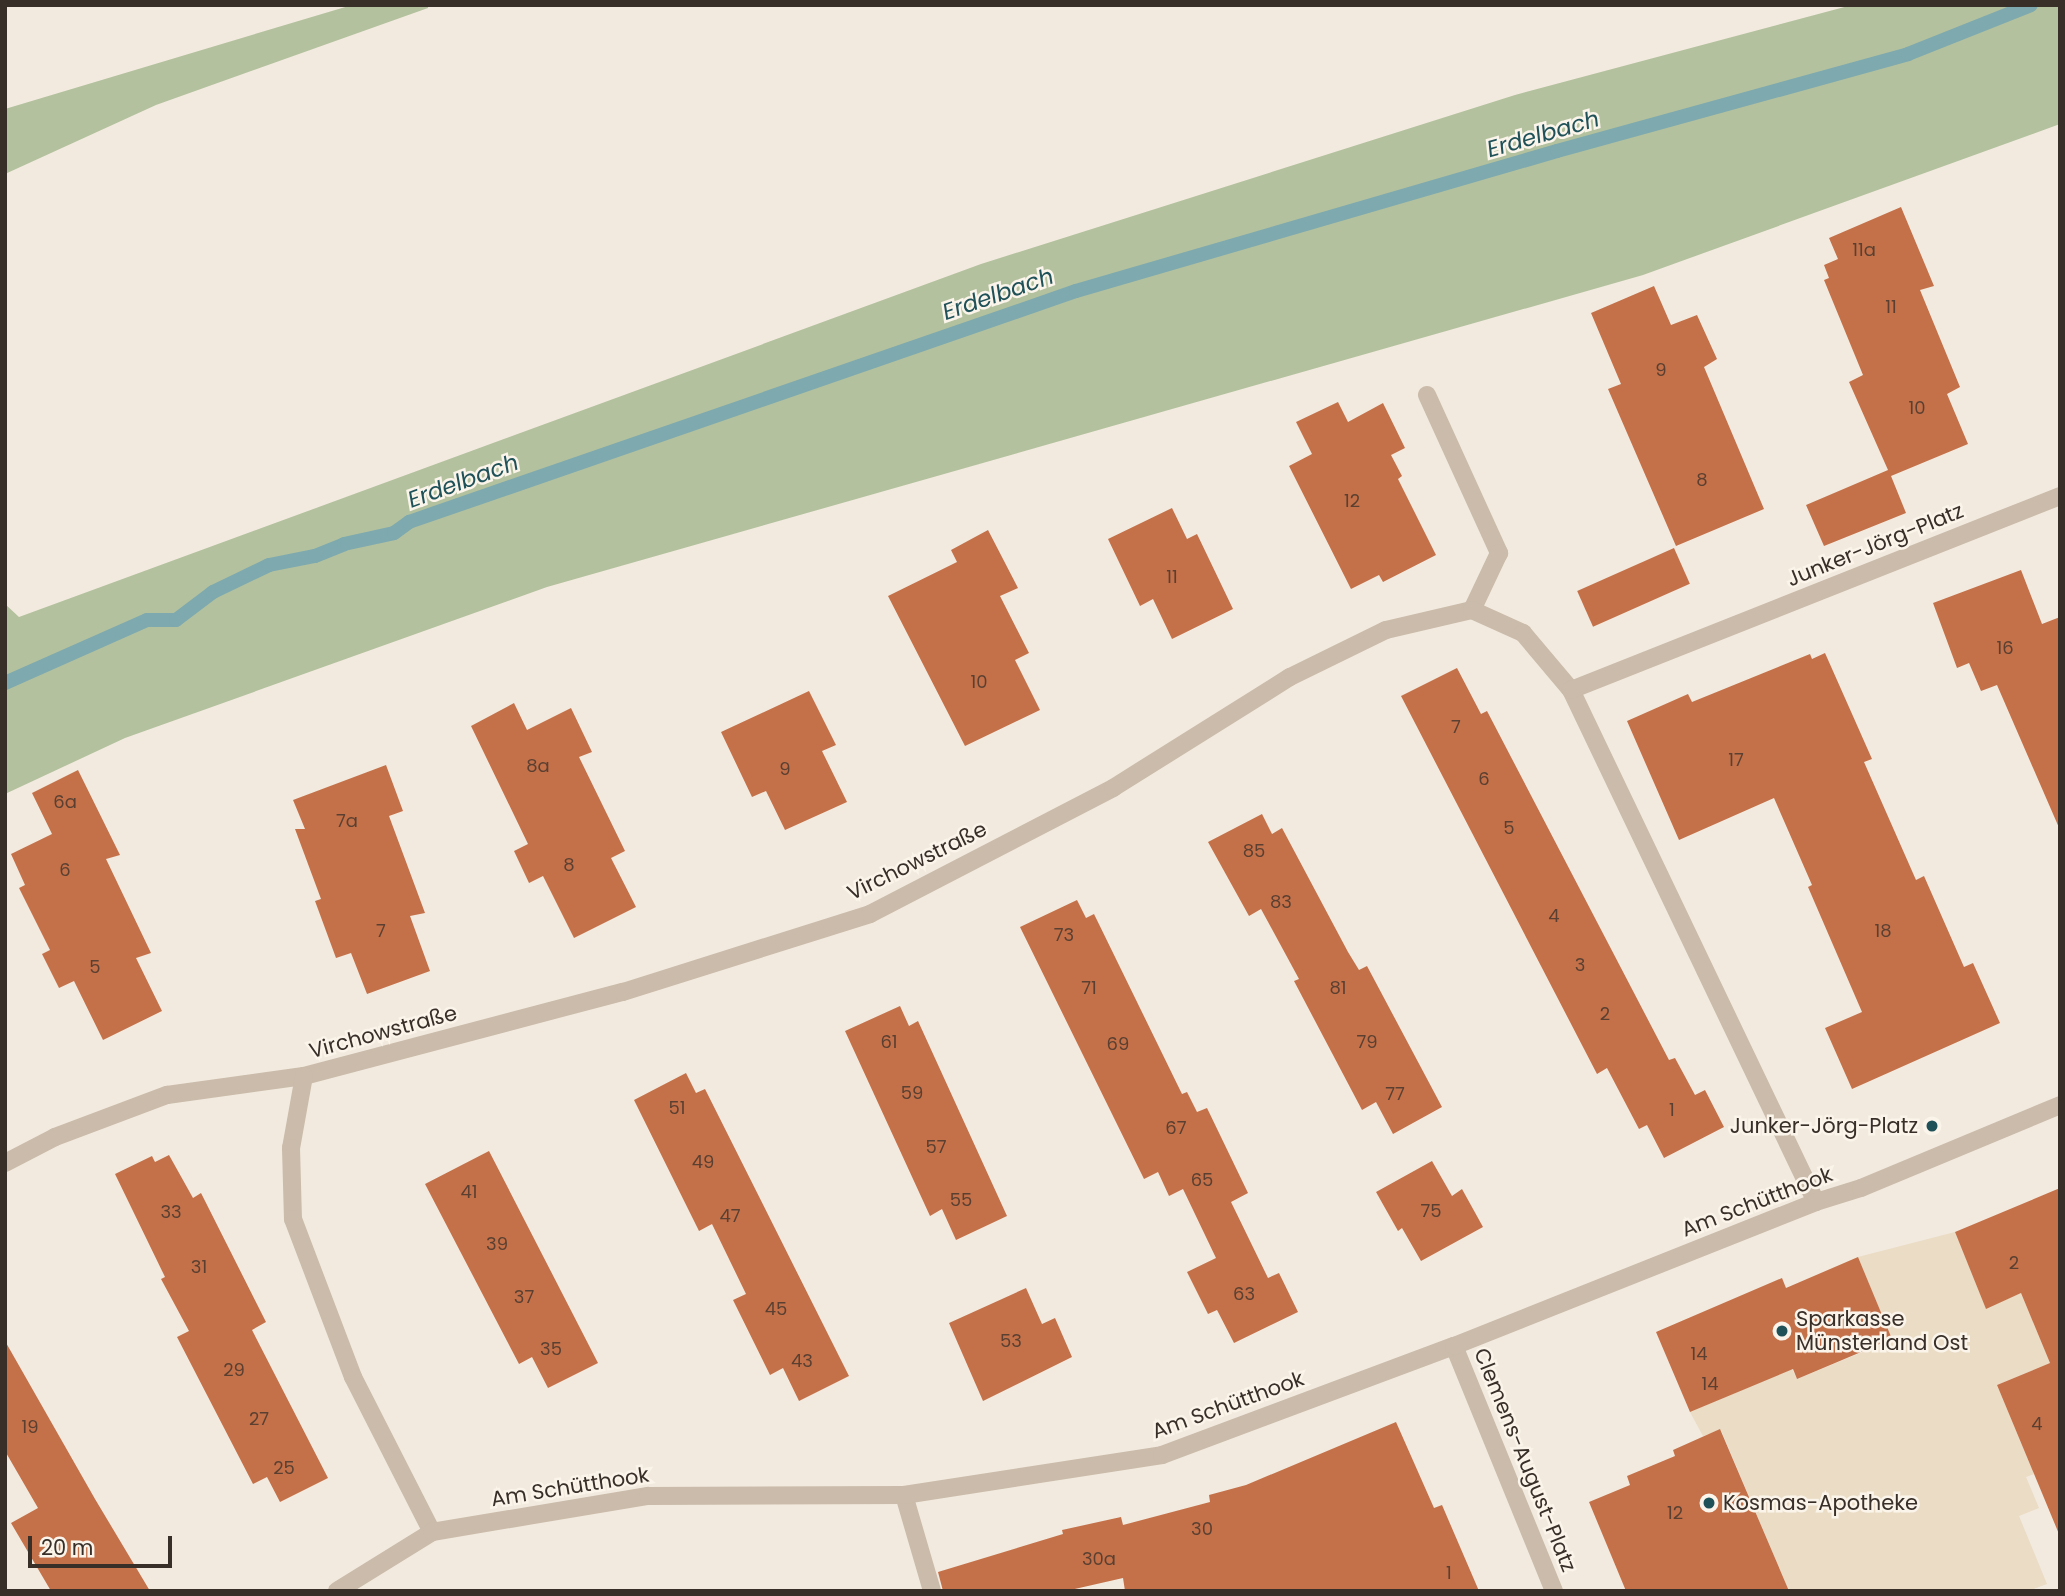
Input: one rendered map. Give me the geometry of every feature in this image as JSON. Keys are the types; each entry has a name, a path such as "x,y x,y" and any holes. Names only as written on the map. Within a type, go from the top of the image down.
{"street":[{"path":"1427,395 1499,553 1472,610 1523,633 1571,690 1815,1202"},
{"name":"Junker-Jörg-Platz","path":"1571,690 2060,496"},
{"name":"Virchowstraße","path":"5,1163 55,1137 167,1095 304,1076 623,992 870,914 1113,788 1290,677 1386,630 1472,610"},
{"name":"Virchowstraße","path":"304,1076 291,1148 293,1219 352,1377 432,1532"},
{"name":"Am Schütthook","path":"337,1591 432,1532 648,1496 904,1495 1162,1455 1454,1346 1815,1202 1861,1188 2060,1105"},
{"name":"Clemens-August-Platz","path":"1454,1346 1554,1591"},
{"path":"904,1495 932,1591"}],"green space":[{"path":"352,5 428,5 428,8 156,105 5,174 5,109"},
{"path":"1852,5 2060,5 2060,124 1643,275 547,587 125,738 5,794 5,604 19,617 981,264 1515,95"}],"shaded area":[{"path":"1955,1232 1986,1308 2021,1293 2050,1363 1997,1385 2034,1474 2026,1477 2039,1508 2019,1516 2047,1584 2028,1591 1789,1591 1721,1430 1703,1436 1690,1412 1792,1369 1797,1379 1892,1340 1858,1257"}],"building":[{"path":"1901,207 1934,286 1920,290 1960,387 1947,394 1968,444 1891,476 1906,513 1824,546 1806,505 1888,470 1849,382 1863,375 1824,280 1829,278 1824,265 1838,259 1829,238"},
{"path":"1654,286 1671,325 1697,315 1717,359 1704,367 1764,509 1676,546 1608,389 1621,384 1591,313"},
{"path":"1338,402 1348,422 1383,403 1405,448 1391,455 1402,476 1398,479 1436,555 1383,582 1379,575 1351,589 1289,466 1312,454 1296,422"},
{"path":"1172,508 1187,539 1197,534 1233,609 1172,639 1153,599 1140,606 1108,539"},
{"path":"988,530 1018,588 1000,596 1029,653 1015,660 1040,710 965,746 888,596 957,562 951,550"},
{"path":"1674,548 1690,584 1593,627 1577,591"},
{"path":"2021,570 2042,624 2060,617 2060,830 1997,685 1981,691 1969,663 1957,668 1933,603"},
{"path":"1825,653 1872,759 1864,762 1916,880 1924,876 1964,967 1973,963 2000,1023 1852,1089 1825,1028 1862,1012 1808,887 1812,885 1774,798 1679,840 1627,721 1688,694 1692,702 1810,654 1812,659"},
{"path":"1457,668 1481,714 1487,711 1669,1060 1675,1058 1695,1095 1705,1090 1724,1127 1664,1158 1647,1125 1639,1129 1607,1068 1597,1074 1401,696"},
{"path":"809,691 836,745 822,751 847,802 785,830 766,791 752,797 721,732"},
{"path":"514,703 527,730 571,708 592,752 579,757 625,851 611,858 636,907 574,938 543,876 529,883 514,851 528,844 471,726"},
{"path":"386,765 403,811 389,816 425,913 410,916 430,971 367,994 351,953 336,958 315,901 321,899 295,829 305,829 293,800"},
{"path":"78,770 120,855 106,859 151,953 136,958 162,1011 103,1040 74,981 59,988 42,954 50,950 19,888 25,885 11,854 52,834 32,793"},
{"path":"1262,814 1272,834 1282,828 1359,970 1367,966 1442,1107 1393,1134 1376,1102 1362,1110 1294,981 1299,979 1261,909 1249,916 1208,842"},
{"path":"1077,900 1086,918 1094,914 1182,1094 1187,1092 1197,1112 1207,1108 1248,1193 1231,1202 1268,1278 1279,1273 1298,1312 1234,1343 1217,1310 1208,1314 1187,1272 1216,1258 1183,1189 1169,1196 1158,1172 1144,1179 1020,927"},
{"path":"900,1006 909,1026 918,1021 1007,1216 956,1240 942,1209 930,1216 845,1031"},
{"path":"686,1073 696,1093 705,1089 849,1376 799,1401 783,1368 770,1375 733,1300 746,1294 712,1224 699,1231 634,1100"},
{"path":"489,1151 598,1363 548,1388 532,1357 519,1364 425,1184"},
{"path":"169,1155 193,1198 201,1193 266,1322 252,1330 328,1478 280,1502 267,1477 253,1484 177,1337 189,1331 161,1279 165,1277 115,1174 152,1156 155,1162"},
{"path":"1432,1161 1452,1196 1462,1189 1483,1227 1421,1261 1402,1228 1398,1231 1376,1192"},
{"path":"2060,1188 2059,1534 1997,1385 2050,1363 2021,1293 1986,1309 1955,1232"},
{"path":"1858,1257 1892,1339 1797,1379 1793,1369 1690,1412 1656,1332 1782,1278 1786,1288"},
{"path":"1026,1288 1042,1324 1055,1318 1072,1357 983,1401 949,1323"},
{"path":"5,1341 150,1591 51,1591 11,1523 38,1508 5,1451"},
{"path":"1396,1422 1434,1508 1442,1505 1479,1591 1125,1591 1123,1578 1066,1591 943,1591 938,1572 1063,1534 1062,1530 1121,1517 1123,1525 1210,1502 1209,1495 1246,1485"},
{"path":"1720,1429 1789,1591 1626,1591 1589,1502 1630,1485 1627,1476 1675,1456 1673,1450"}],"waterway":[{"name":"Erdelbach","path":"5,683 147,620 176,620 213,592 269,565 315,556 344,544 394,533 409,522 1076,291 1557,151 1908,54 2031,5"}],"place":[{"name":"Junker-Jörg-Platz","path":"1932,1126"},
{"name":"Sparkasse Münsterland Ost","path":"1782,1331"},
{"name":"Kosmas-Apotheke","path":"1709,1503"}]}
